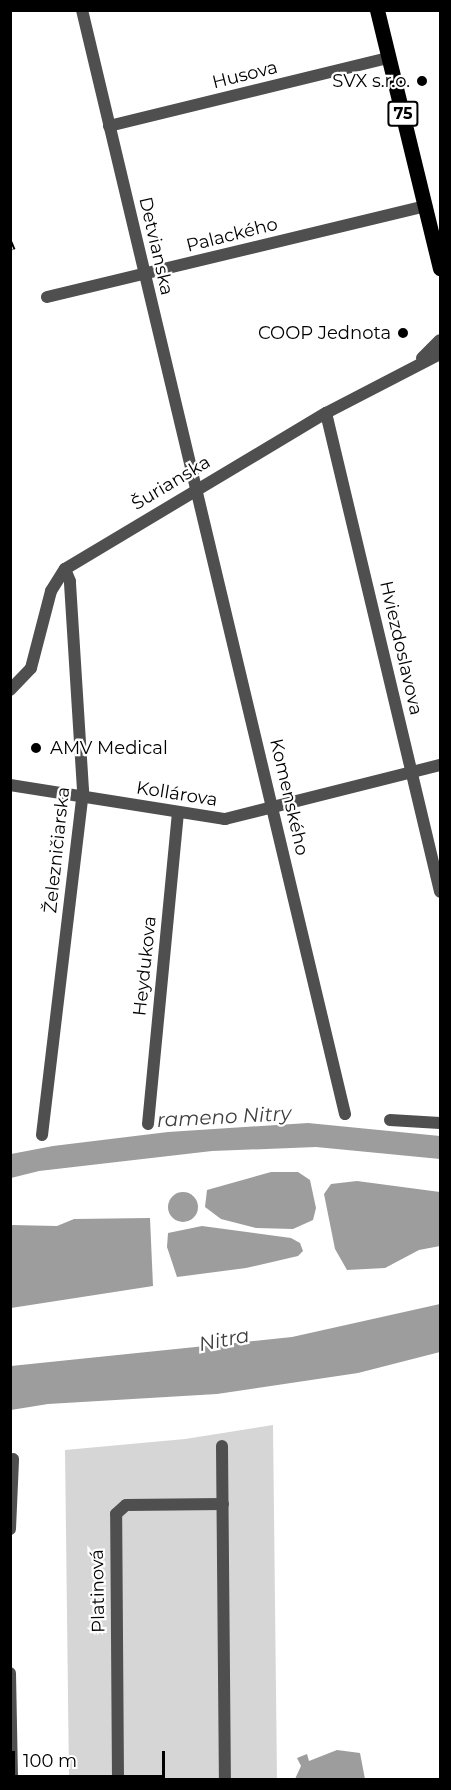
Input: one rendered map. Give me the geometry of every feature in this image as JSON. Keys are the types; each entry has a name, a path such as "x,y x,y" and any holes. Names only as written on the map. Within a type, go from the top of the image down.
{"main road":[{"name":"75","path":"377,10 389,58 404,96 441,268"},
{"name":"75","path":"433,235 441,250"}],"street":[{"name":"Detvianska","path":"82,10 196,489"},
{"name":"Husova","path":"109,126 389,58"},
{"name":"Palackého","path":"46,297 426,206"},
{"name":"Šurianska","path":"417,363 441,340"},
{"name":"Šurianska","path":"10,690 31,668 51,591 65,569 326,413 417,363 441,354"},
{"name":"Hviezdoslavova","path":"326,413 441,892"},
{"name":"Komenského","path":"196,489 345,1114"},
{"name":"Železničiarska","path":"42,1135 82,797 70,580 65,569"},
{"name":"Kollárova","path":"10,785 225,819 441,765"},
{"name":"Heydukova","path":"148,1124 178,812"},
{"path":"390,1120 441,1123"},
{"path":"222,1446 225,1779"},
{"path":"10,1529 13,1459"},
{"name":"Platinová","path":"118,1779 116,1514 118,1508 126,1505 223,1504"},
{"path":"10,1673 12,1779"}],"shaded area":[{"path":"308,1123 440,1136 440,1159 316,1147 212,1151 39,1171 11,1178 11,1154 53,1146 168,1132"},
{"path":"271,1172 298,1172 310,1180 316,1208 313,1220 293,1229 256,1228 221,1219 205,1207 207,1190"},
{"path":"357,1181 440,1192 440,1246 419,1250 385,1268 347,1270 335,1249 324,1194 331,1184"},
{"path":"183,1192 194,1196 198,1207 194,1218 183,1222 172,1218 168,1207 172,1196"},
{"path":"150,1218 153,1286 11,1308 11,1225 57,1226 74,1219"},
{"path":"202,1226 291,1238 300,1243 303,1251 298,1256 246,1268 177,1277 167,1247 168,1233"},
{"path":"440,1304 440,1352 358,1373 217,1394 48,1404 11,1410 11,1366 292,1337"},
{"path":"273,1425 277,1779 69,1779 65,1450 185,1439"},
{"path":"337,1750 360,1753 365,1779 295,1779 301,1766 297,1758 307,1754 309,1761"}],"railway":[{"path":"10,242 13,249"}],"place":[{"name":"SVX s.r.o.","path":"422,81"},
{"name":"COOP Jednota","path":"403,333"},
{"name":"AMV Medical","path":"36,748"}],"water label":[{"name":"rameno Nitry","path":"224,1117"},
{"name":"Nitra","path":"224,1340"}]}
